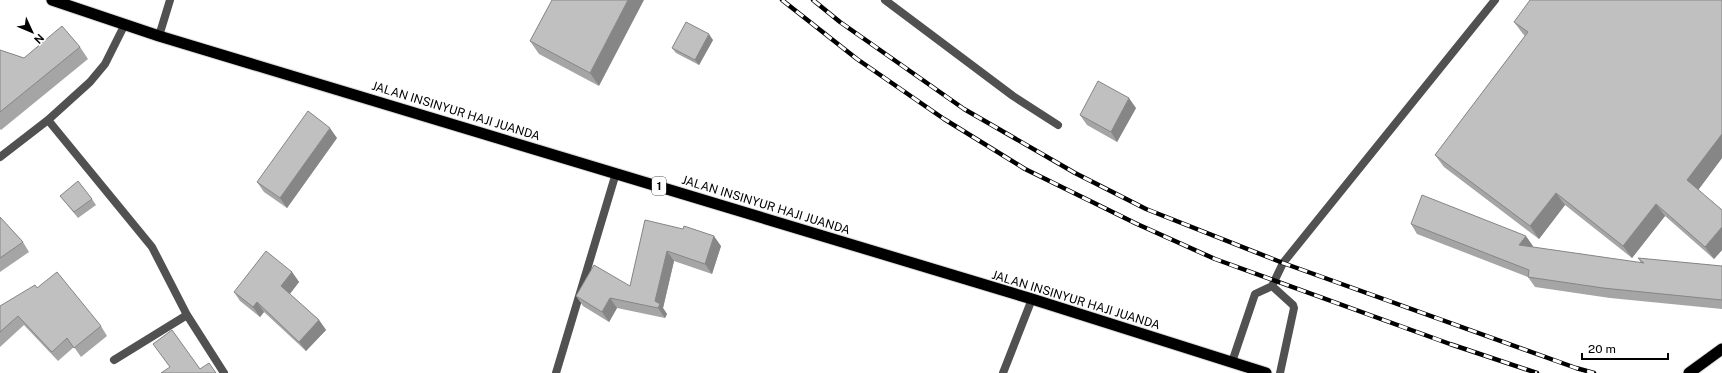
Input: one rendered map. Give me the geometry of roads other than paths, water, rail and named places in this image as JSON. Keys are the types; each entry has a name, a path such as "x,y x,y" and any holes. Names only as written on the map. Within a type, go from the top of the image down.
{"highway":[{"name":"JALAN INSINYUR HAJI JUANDA","path":"52,0 159,36 1032,299 1266,373"},
{"path":"1689,373 1722,349"}],"street":[{"path":"159,36 170,0"},
{"path":"885,0 1013,96 1058,125"},
{"path":"1232,362 1256,294 1272,286 1283,263 1495,0"},
{"path":"0,157 48,120 90,82 105,64 124,24"},
{"path":"48,120 152,247 187,315 224,373"},
{"path":"556,373 616,173"},
{"path":"1272,286 1293,305 1294,308 1280,373"},
{"path":"1002,373 1032,299"},
{"path":"114,360 187,315"}],"railway":[{"path":"782,0 857,59 944,119 1025,169 1137,224 1215,259 1450,344 1537,373"},
{"path":"813,0 840,22 964,109 1075,173 1146,209 1283,263 1576,368 1594,373"}]}
